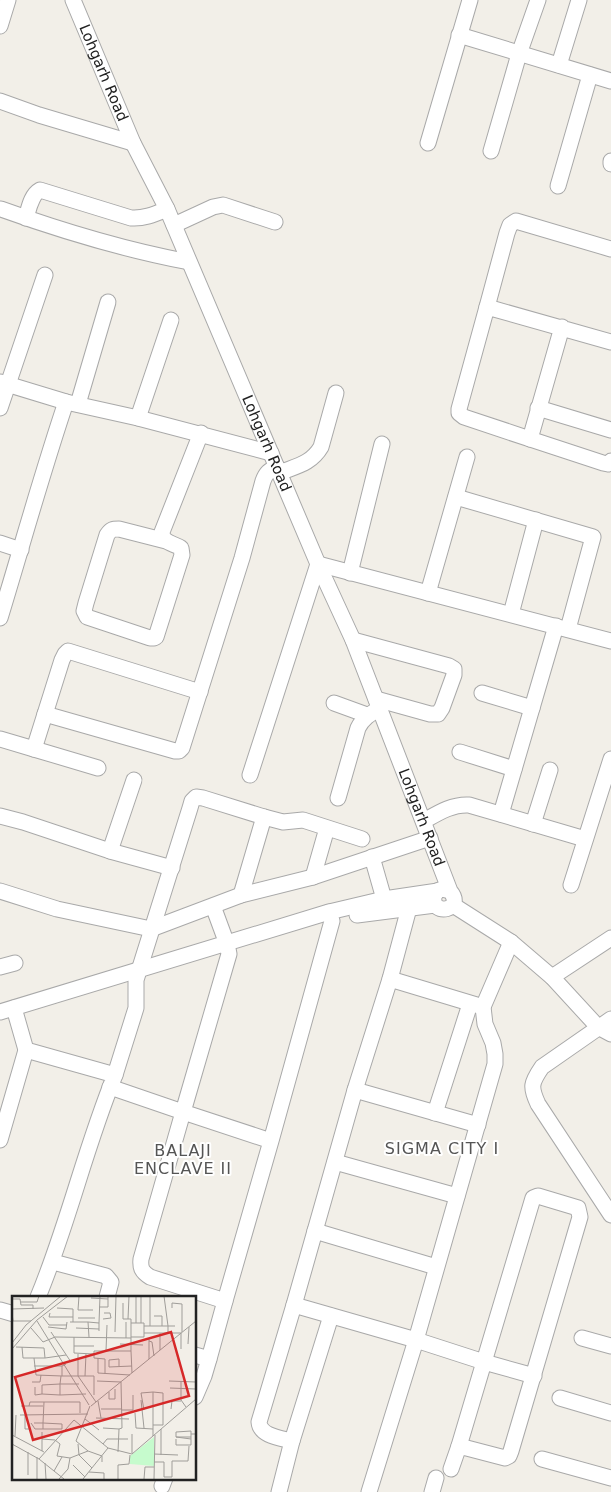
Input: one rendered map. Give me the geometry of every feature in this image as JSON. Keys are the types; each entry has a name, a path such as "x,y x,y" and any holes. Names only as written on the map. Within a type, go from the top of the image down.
{"street":[{"path":"0,26 8,0"},
{"name":"Lohgarh Road","path":"73,0 133,143 167,209 318,564 353,640 374,707 430,838 444,898"},
{"path":"428,142 470,0"},
{"path":"491,151 519,54 538,0"},
{"path":"559,65 579,0"},
{"path":"459,35 611,81"},
{"path":"558,186 590,75"},
{"path":"0,101 38,115 133,143"},
{"path":"26,218 32,197 40,190 131,218 148,216 167,209"},
{"path":"174,226 214,207 223,205 274,222"},
{"path":"1,209 114,244 189,262"},
{"path":"611,249 516,222 510,225 459,413 464,417 603,463 608,464 611,461"},
{"path":"0,408 4,383 45,275"},
{"path":"0,618 47,457 72,403 108,302"},
{"path":"487,307 611,342"},
{"path":"138,418 171,320"},
{"path":"530,439 562,327"},
{"path":"4,383 72,403 201,433 271,453"},
{"path":"45,714 179,751 184,743 242,558 266,474 270,470 278,470 307,462 317,455 321,448 336,393"},
{"path":"538,408 611,430"},
{"path":"166,541 114,529 110,530 86,603 84,611 87,617 150,638 156,637 182,555 182,548 166,541 162,536 162,532 201,433"},
{"path":"350,572 382,444"},
{"path":"428,593 467,457"},
{"path":"456,497 593,537 532,708 500,814"},
{"path":"511,614 536,520"},
{"path":"0,543 21,550"},
{"path":"250,775 318,564 611,641"},
{"path":"334,703 438,714 454,675 454,669 449,666 353,640"},
{"path":"34,749 62,660 68,652 200,692"},
{"path":"482,693 532,708"},
{"path":"338,798 358,728 361,721 374,707"},
{"path":"0,739 98,768"},
{"path":"460,752 514,769"},
{"path":"571,885 611,759"},
{"path":"533,824 550,770"},
{"path":"110,851 134,780"},
{"path":"38,1296 53,1262 98,1118 136,1008 138,975 192,801 196,797 203,798 283,822 303,820 362,839"},
{"path":"424,821 442,810 460,804 585,839"},
{"path":"0,816 110,851 172,868"},
{"path":"240,895 264,817"},
{"path":"312,876 325,835"},
{"path":"0,891 57,909 151,929 240,895 312,876 430,838"},
{"path":"372,857 384,899"},
{"path":"0,1023 10,1012 228,949 384,899 409,901 444,898 511,942 607,1027 542,1067 534,1079 533,1092 538,1104 611,1215"},
{"path":"331,917 364,913 409,901"},
{"path":"292,1441 265,1433 259,1427 258,1422 294,1305 355,1090 390,979 409,901"},
{"path":"213,906 228,949 140,1267 144,1274 150,1277 225,1301"},
{"path":"196,1395 204,1376 202,1357 225,1301 271,1141 331,917"},
{"path":"552,977 611,938"},
{"path":"435,1113 477,1006 511,942"},
{"path":"0,967 15,963"},
{"path":"369,1492 416,1340 478,1125 495,1054 493,1043 477,1006 390,979"},
{"path":"0,1140 26,1050 10,1012"},
{"path":"26,1050 112,1081 183,1112 271,1141"},
{"path":"355,1090 478,1125"},
{"path":"335,1162 457,1196"},
{"path":"580,1212 588,1204 594,1189"},
{"path":"451,1469 534,1198 538,1196 578,1208 580,1217 509,1456 505,1458 500,1457 459,1446"},
{"path":"315,1231 436,1267"},
{"path":"53,1262 109,1278 111,1282 107,1296"},
{"path":"294,1305 534,1376"},
{"path":"279,1492 292,1441 331,1316"},
{"path":"582,1338 611,1346"},
{"path":"560,1398 611,1413"},
{"path":"542,1459 611,1478"}],"district":[{"name":"SIGMA CITY I","path":"442,1148"},
{"name":"BALAJI ENCLAVE II","path":"183,1159"}]}
